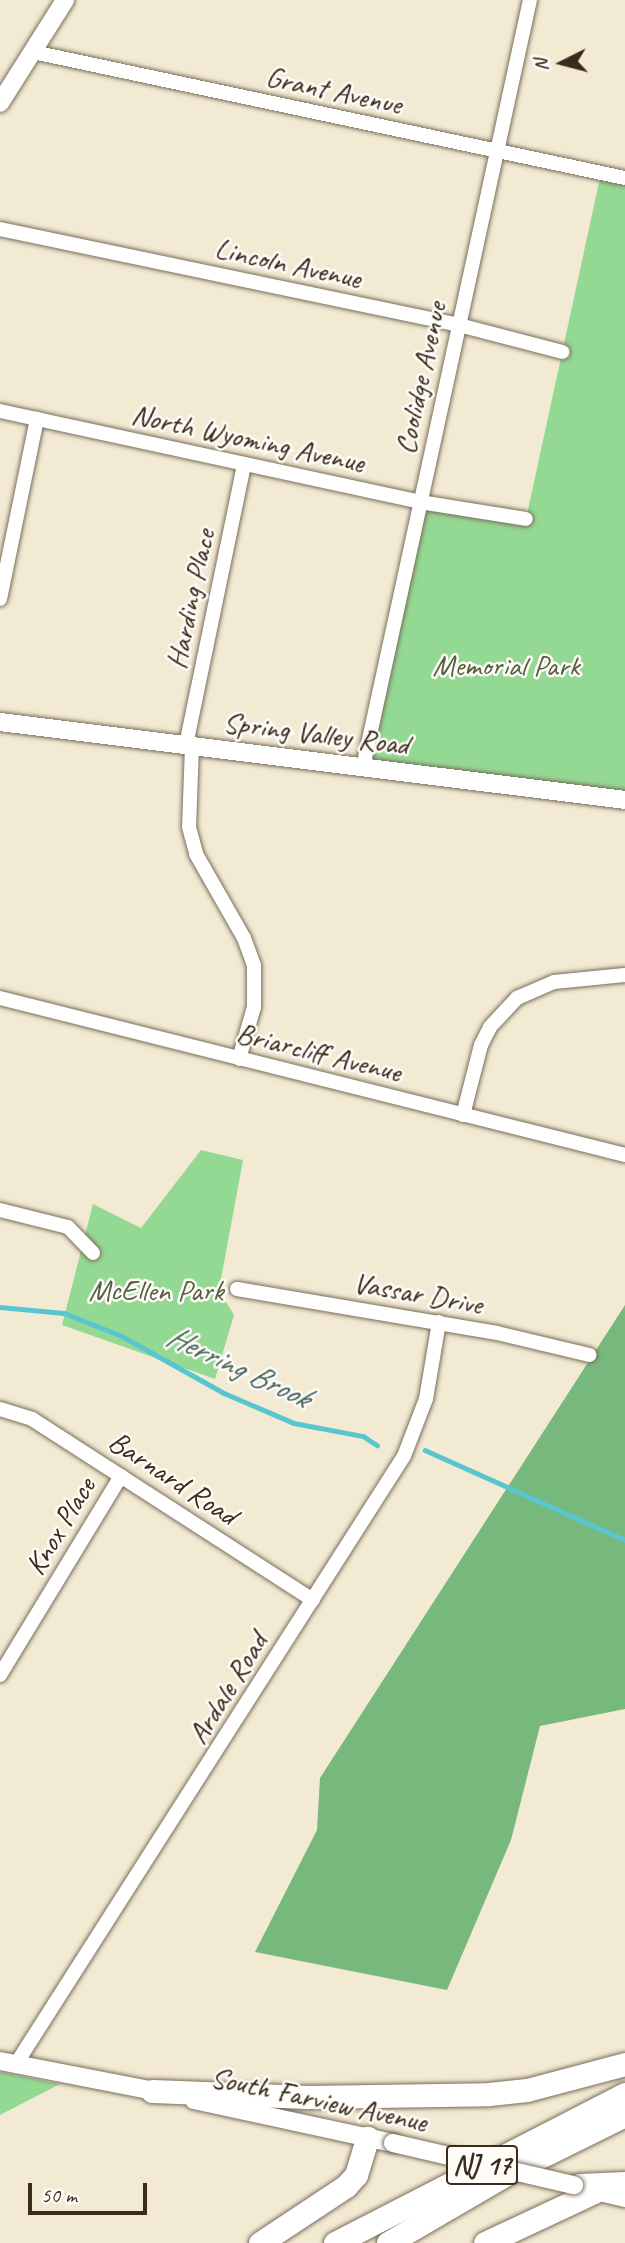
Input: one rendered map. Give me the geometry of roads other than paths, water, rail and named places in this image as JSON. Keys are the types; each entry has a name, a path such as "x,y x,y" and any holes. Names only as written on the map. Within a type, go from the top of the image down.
{"highway":[{"path":"152,2091 308,2097 489,2094 527,2090 625,2064"},
{"name":"NJ 17","path":"335,2243 625,2094"},
{"name":"NJ 17","path":"388,2243 587,2133 625,2115"},
{"path":"587,2133 625,2121"},
{"path":"260,2243 346,2186 356,2175 367,2138"},
{"path":"485,2243 585,2188 625,2183"}],"street":[{"path":"0,103 65,0"},
{"name":"Coolidge Avenue","path":"363,767 530,0"},
{"name":"Grant Avenue","path":"33,52 625,178"},
{"name":"Lincoln Avenue","path":"0,229 459,326 564,352"},
{"name":"North Wyoming Avenue","path":"0,411 421,502 526,519"},
{"path":"0,599 37,419"},
{"name":"Harding Place","path":"239,1059 254,1007 254,965 244,938 196,854 189,827 189,746 244,464"},
{"name":"Spring Valley Road","path":"0,722 625,800"},
{"path":"463,1115 481,1045 496,1019 517,999 554,982 625,975"},
{"name":"Briarcliff Avenue","path":"0,998 625,1155"},
{"path":"0,1210 68,1227 93,1253"},
{"name":"Vassar Drive","path":"237,1289 439,1322 589,1355"},
{"name":"Ardale Road","path":"8,2063 313,1600 404,1456 418,1426 439,1322"},
{"name":"Barnard Road","path":"0,1409 32,1419 313,1600"},
{"name":"Knox Place","path":"0,1675 121,1476"},
{"name":"South Farview Avenue","path":"8,2063 393,2143 625,2198"}],"waterway":[{"name":"Herring Brook","path":"0,1307 64,1313 122,1336 224,1393 294,1423 363,1436 377,1445"},
{"name":"Herring Brook","path":"425,1450 625,1540"}],"park label":[{"name":"Memorial Park","path":"506,665"},
{"name":"McEllen Park","path":"156,1290"}]}
